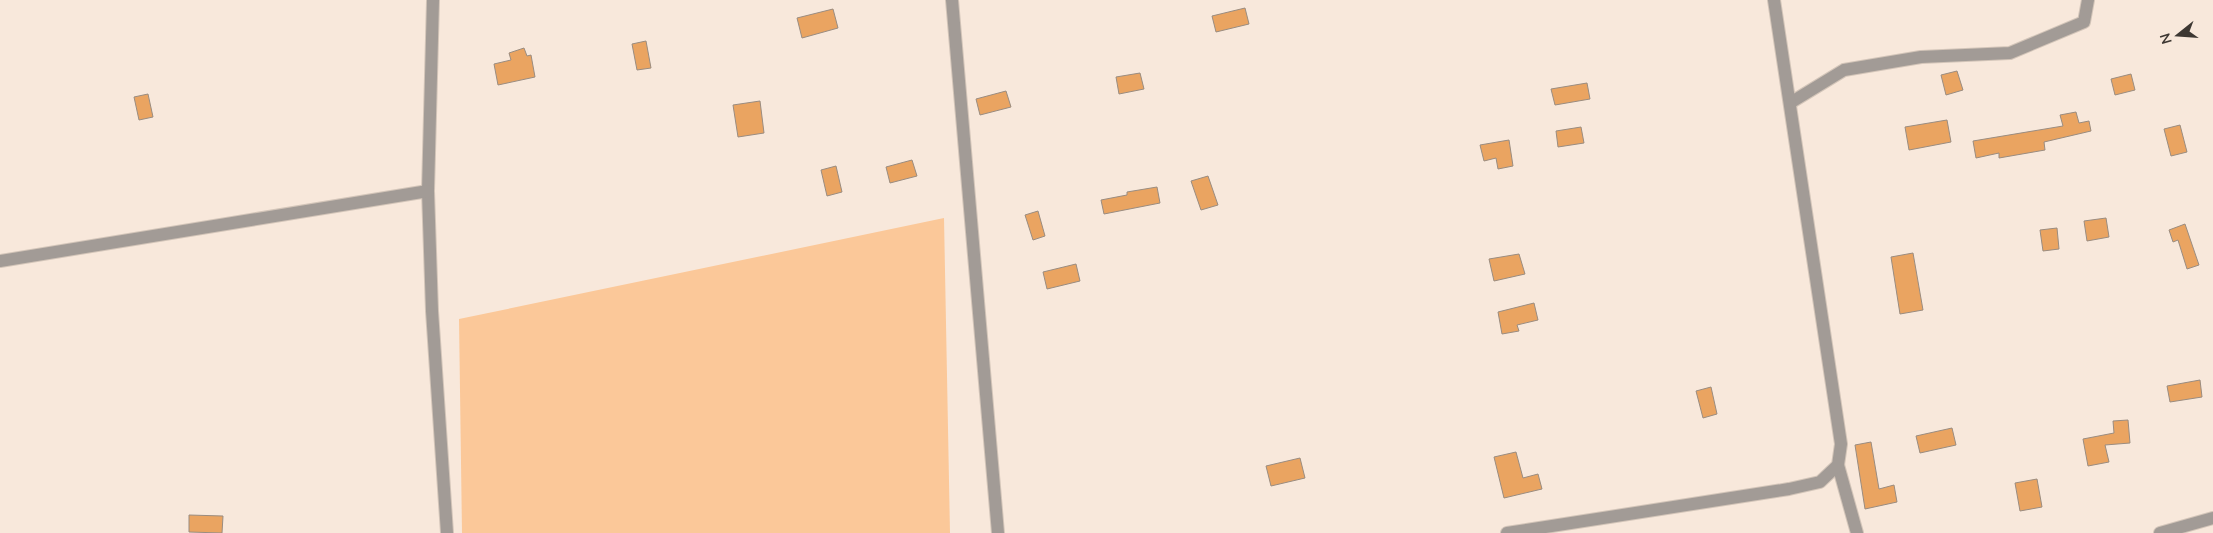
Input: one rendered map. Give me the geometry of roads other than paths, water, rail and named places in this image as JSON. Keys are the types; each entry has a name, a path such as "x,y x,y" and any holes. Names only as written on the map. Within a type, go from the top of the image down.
{"street":[{"path":"433,0 428,191 433,321 447,533"},
{"path":"952,0 998,533"},
{"path":"1774,0 1841,444 1838,465 1857,533"},
{"path":"1790,102 1844,70 1921,57 2010,53 2084,22 2088,0"},
{"path":"0,261 428,191"},
{"path":"1507,533 1789,489 1820,482 1838,465"},
{"path":"2160,533 2213,518"}]}
